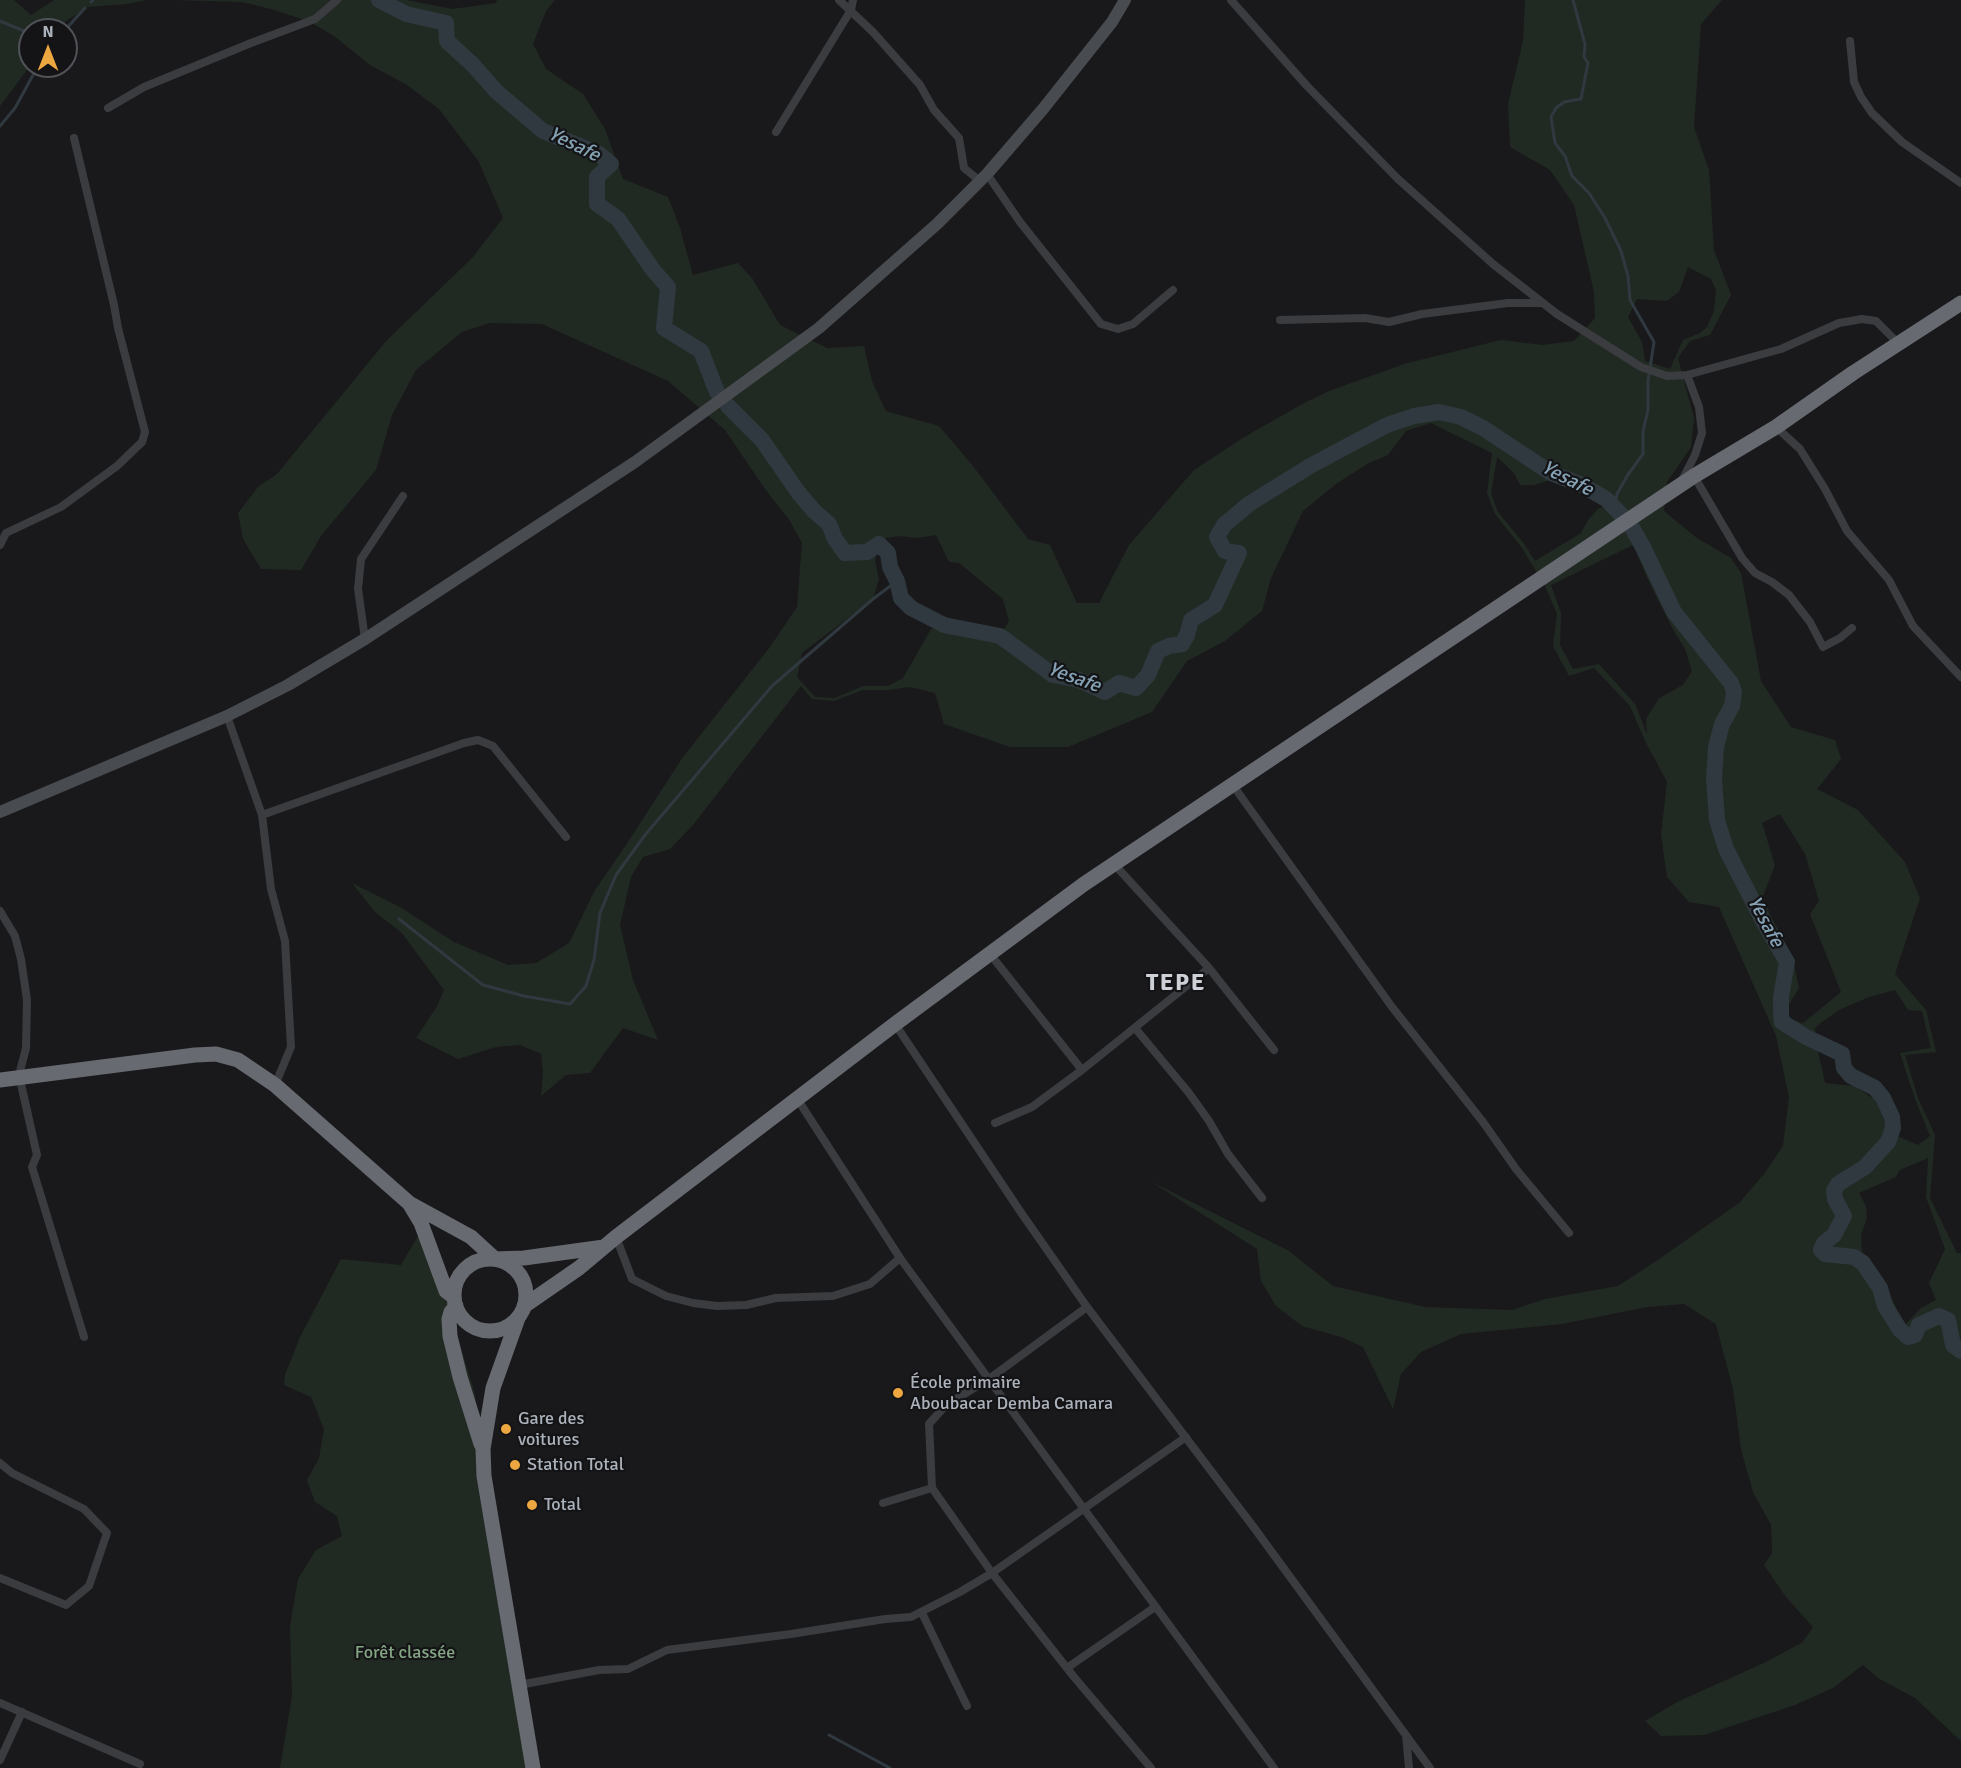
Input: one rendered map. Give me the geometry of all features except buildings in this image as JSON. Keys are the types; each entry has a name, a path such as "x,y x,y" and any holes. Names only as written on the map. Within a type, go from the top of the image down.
{"highway":[{"path":"409,1203 421,1223 446,1291 455,1302 461,1316 478,1329 489,1331 509,1325 521,1312 610,1242 895,1024 1114,864 1694,476 1776,427 1898,343 1961,303"},
{"path":"0,1080 195,1055 216,1054 238,1060 275,1085 409,1203 471,1237 495,1259 505,1262 521,1276 526,1296 492,1388 483,1449 484,1476 533,1768"},
{"path":"483,1449 460,1377 450,1336 449,1319 455,1302 455,1287 459,1277 465,1269 484,1259 525,1258 610,1242"}],"street":[{"path":"108,108 144,87 315,19 337,0"},
{"path":"840,0 873,32 920,85 934,110 960,138 964,168 984,178 1101,324 1118,329 1133,324 1173,290"},
{"path":"776,132 851,9 853,0"},
{"path":"0,812 227,716 288,685 365,639 635,462 819,328 937,224 984,178 1043,109 1105,31 1125,0"},
{"path":"1231,0 1307,86 1398,178 1493,264 1557,314 1641,367 1667,376 1687,375 1782,349 1839,323 1862,319 1876,321 1898,343"},
{"path":"1850,41 1854,82 1872,113 1902,142 1961,183"},
{"path":"0,545 6,532 61,507 117,466 142,442 146,432 118,328 74,138"},
{"path":"1280,320 1365,318 1389,322 1422,314 1508,303 1542,303"},
{"path":"1678,488 1695,455 1702,433 1699,407 1687,375"},
{"path":"1776,427 1800,449 1847,531 1889,580 1913,626 1961,676"},
{"path":"1694,476 1742,558 1755,573 1789,595 1810,622 1823,646 1840,638 1852,628"},
{"path":"365,639 358,589 362,559 403,496"},
{"path":"227,716 262,815 271,889 285,941 292,1035 291,1047 275,1085"},
{"path":"262,815 478,740 493,747 566,837"},
{"path":"1232,784 1392,1007 1483,1122 1516,1169 1569,1233"},
{"path":"1114,864 1209,968 1274,1050"},
{"path":"0,911 15,936 27,1000 26,1048 19,1075 37,1155 32,1167 84,1336"},
{"path":"990,954 1082,1070"},
{"path":"995,1123 1032,1107 1209,968"},
{"path":"895,1024 1016,1205 1087,1306 1430,1768"},
{"path":"1135,1028 1189,1093 1228,1154 1262,1198"},
{"path":"798,1100 900,1258 1274,1768"},
{"path":"610,1242 632,1279 666,1296 693,1304 717,1306 746,1305 776,1298 832,1296 870,1284 900,1258"},
{"path":"1087,1306 989,1379 946,1405 929,1424 932,1488 992,1573 1067,1668 1151,1768"},
{"path":"519,1685 598,1670 628,1669 667,1650 791,1635 885,1619 911,1617 922,1613 992,1573 1186,1437"},
{"path":"0,1463 12,1473 84,1509 107,1533 89,1586 66,1605 0,1578"},
{"path":"883,1503 932,1488"},
{"path":"1067,1668 1155,1608"},
{"path":"922,1613 967,1706"},
{"path":"0,1702 140,1764"},
{"path":"0,1760 22,1712"},
{"path":"1406,1735 1409,1768"}],"green space":[{"path":"0,0 14,0 31,15 54,0 147,0 88,7 71,18 18,18 18,78 21,78 0,106"},
{"path":"174,0 407,0 452,9 496,3 497,0 555,0 546,11 533,44 546,69 583,94 605,129 623,179 668,197 680,228 693,275 738,263 752,278 780,325 827,348 864,346 872,381 886,411 939,426 973,466 1028,539 1050,545 1077,603 1099,603 1129,545 1194,470 1241,439 1304,403 1329,391 1404,364 1501,340 1542,345 1574,341 1595,318 1594,292 1574,205 1550,170 1510,147 1508,104 1523,41 1525,0 1722,0 1701,24 1694,127 1709,170 1714,250 1731,295 1710,335 1690,341 1678,358 1694,418 1691,447 1667,482 1664,511 1697,538 1731,558 1741,573 1761,681 1791,727 1835,740 1841,759 1817,789 1858,810 1905,862 1920,898 1895,974 1926,1010 1936,1052 1905,1055 1918,1098 1935,1135 1930,1198 1957,1253 1961,1253 1961,1741 1915,1698 1878,1678 1863,1665 1833,1688 1795,1705 1704,1735 1661,1736 1645,1721 1679,1701 1764,1663 1803,1642 1813,1627 1786,1597 1764,1565 1772,1553 1771,1525 1753,1492 1741,1449 1733,1389 1716,1324 1684,1304 1647,1307 1562,1324 1461,1334 1421,1352 1401,1374 1393,1409 1363,1347 1341,1337 1302,1326 1276,1306 1261,1281 1257,1249 1150,1181 1289,1251 1333,1286 1425,1307 1512,1310 1545,1299 1618,1286 1739,1203 1764,1174 1783,1146 1789,1097 1776,1036 1719,907 1689,902 1667,877 1661,834 1667,782 1645,741 1630,706 1594,668 1569,676 1553,646 1557,614 1545,586 1522,548 1495,514 1487,493 1492,453 1431,423 1406,431 1388,455 1369,463 1336,484 1303,511 1271,578 1262,611 1225,641 1187,661 1152,712 1068,747 1010,747 944,724 935,693 910,687 863,690 834,701 812,699 801,686 693,825 670,849 643,857 631,877 620,925 633,980 658,1040 623,1028 590,1073 566,1075 541,1096 543,1073 541,1054 520,1045 496,1047 458,1059 416,1038 436,1008 444,990 402,933 375,912 352,883 400,907 454,942 508,965 536,963 569,943 595,890 683,757 770,647 797,607 802,543 790,521 725,430 668,381 542,324 489,323 462,332 416,370 392,415 376,470 321,536 301,570 261,569 243,539 238,513 258,487 277,474 387,340 472,258 503,218 479,162 439,109 407,85 370,65 334,36 308,21 242,2","holes":["1688,267 1711,279 1716,290 1714,311 1707,327 1700,333 1683,340 1670,369 1645,361 1642,342 1628,317 1637,299 1667,301 1679,292","1497,457 1514,473 1520,485 1534,485 1550,480 1552,473 1582,485 1606,499 1614,507 1599,508 1588,520 1581,533 1535,561 1498,512 1491,494","936,535 949,562 959,563 1003,599 1009,621 1000,636 944,625 931,629 903,678 888,686 863,686 835,698 815,697 797,677 802,653 873,599 879,579 875,560 879,544 885,538 899,536 918,538","1633,545 1650,584 1685,649 1692,671 1683,685 1659,698 1646,719 1647,734 1635,704 1599,664 1573,669 1560,645 1561,613 1551,585","1780,814 1805,854 1819,901 1810,914 1841,992 1803,1023 1790,1019 1787,1008 1799,988 1795,969 1763,896 1775,865 1762,823","1895,990 1908,1010 1922,1011 1931,1048 1900,1053 1930,1136 1918,1145 1886,1131 1883,1116 1874,1099 1854,1086 1825,1083 1815,1028 1839,1010 1869,997","1928,1158 1926,1197 1945,1249 1929,1283 1936,1300 1921,1308 1906,1324 1902,1321 1883,1278 1862,1253 1861,1235 1867,1218 1866,1206 1859,1193 1896,1177 1900,1170"]},
{"name":"Forêt classée","path":"424,1226 475,1394 478,1440 487,1459 540,1768 280,1768 292,1696 290,1626 298,1579 316,1550 342,1536 337,1516 315,1502 307,1480 319,1458 324,1429 311,1397 284,1385 285,1375 300,1337 341,1259 401,1265"}],"waterway":[{"name":"Yesafe","path":"379,0 406,14 446,23 447,41 497,92 543,131 599,154 611,164 597,177 597,204 618,219 653,270 668,287 664,328 701,351 717,392"},
{"path":"1573,0 1585,44 1584,57 1588,63 1581,99 1564,102 1556,108 1551,117 1555,143 1565,156 1572,176 1589,193 1605,218 1621,251 1628,276 1630,300 1654,342 1648,381 1648,410 1643,431 1643,454 1617,494 1614,508"},
{"path":"76,18 85,8"},
{"path":"0,21 18,28"},
{"path":"0,126 15,108 31,78"},
{"name":"Yesafe","path":"728,406 762,440 798,492 829,524 835,539 845,553 867,552 879,544 888,553 890,567 897,581 901,598 911,608 944,625 1000,636 1053,675 1079,680 1105,692 1119,683 1136,688 1148,675 1158,651 1182,644 1191,620 1215,605 1239,553 1225,551 1217,537 1224,525 1249,504 1310,466 1387,425 1414,416 1439,412 1461,417 1483,428 1551,473 1582,485 1606,499 1630,524 1674,612 1731,683 1734,692 1732,706 1722,724 1716,747 1714,779 1717,820 1726,849 1787,962 1781,997 1782,1022 1806,1037 1842,1054 1844,1068 1851,1076 1875,1088 1883,1098 1892,1117 1893,1128 1888,1142 1865,1167 1838,1184 1834,1191 1835,1199 1844,1216 1834,1235 1824,1243 1821,1250 1825,1254 1854,1257 1863,1263 1880,1288 1885,1306 1900,1330 1908,1337 1915,1335 1919,1325 1939,1316 1948,1320 1953,1345 1961,1351"},
{"path":"399,919 483,985 524,996 570,1004 586,986 594,960 600,913 616,875 645,835 772,686 897,581"},
{"path":"829,1735 890,1768"}],"place":[{"name":"École primaire Aboubacar Demba Camara","path":"898,1393"},
{"name":"Gare des voitures","path":"506,1429"},
{"name":"Station Total","path":"515,1465"},
{"name":"Total","path":"532,1505"}],"district":[{"name":"TEPE","path":"1176,984"}]}
